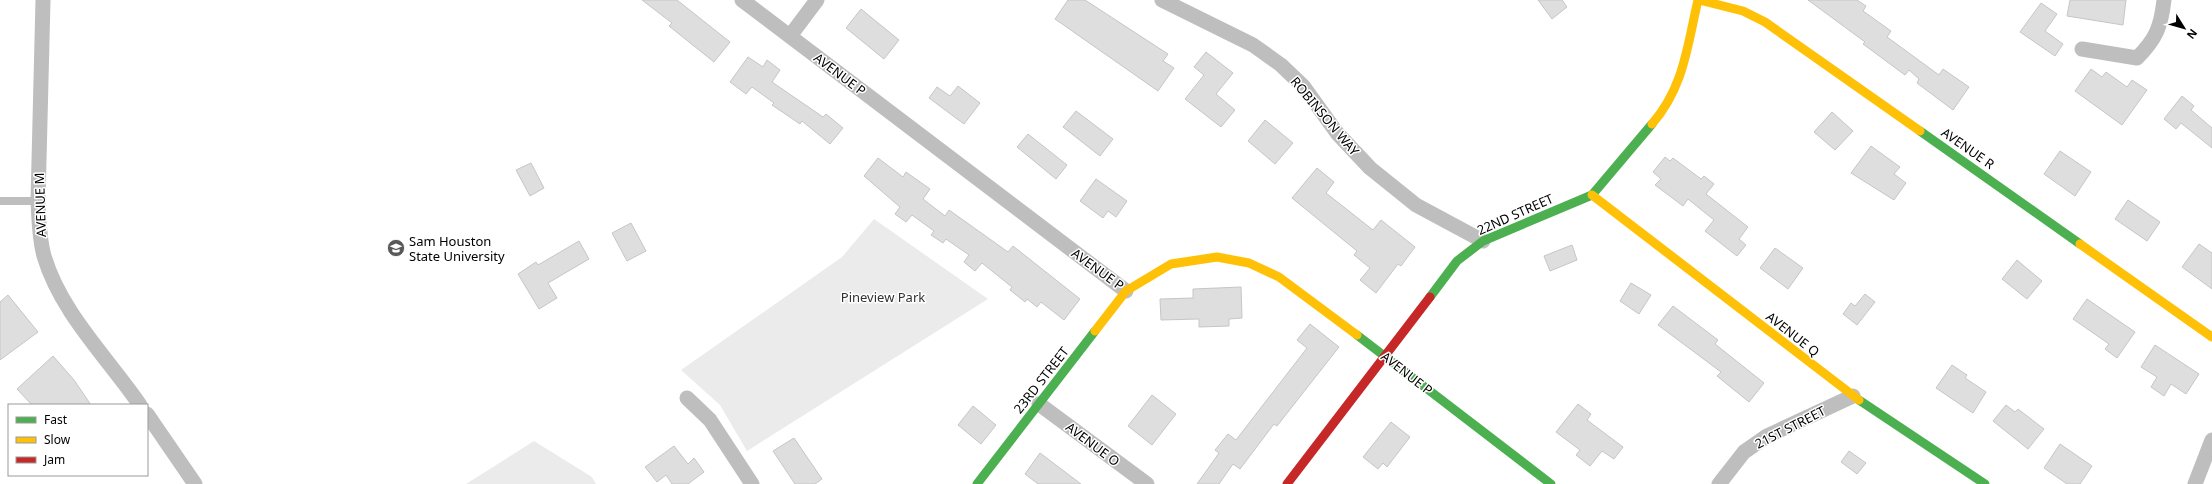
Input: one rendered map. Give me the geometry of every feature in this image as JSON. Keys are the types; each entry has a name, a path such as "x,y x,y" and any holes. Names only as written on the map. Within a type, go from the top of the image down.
{"street":[{"name":"AVENUE M","path":"43,0 38,201 39,230 44,255 55,285 74,317 139,404"},
{"name":"AVENUE P","path":"742,0 1126,291 1171,264 1217,257 1249,263 1279,277 1384,355 1551,484"},
{"path":"790,36 817,0"},
{"name":"ROBINSON WAY","path":"1162,0 1253,46 1281,65 1304,87 1336,133 1370,168 1416,205 1483,241"},
{"name":"22ND STREET","path":"1287,484 1457,261 1483,241 1592,194 1666,108 1679,82 1699,0"},
{"name":"AVENUE R","path":"1699,0 1743,11 1765,22 2212,336"},
{"path":"2082,49 2137,58 2151,44 2161,24 2164,0"},
{"name":"AVENUE Q","path":"1592,194 1852,396 1985,484"},
{"name":"23RD STREET","path":"977,484 1126,291"},
{"name":"21ST STREET","path":"1719,484 1744,452 1767,436 1852,396"},
{"path":"687,398 710,420 752,484"},
{"name":"AVENUE O","path":"1039,404 1147,484"},
{"path":"148,415 195,484"},
{"path":"2196,484 2212,440"}],"lane":[{"path":"0,201 38,201"}],"green space":[{"name":"Pineview Park","path":"874,219 988,299 747,451 720,405 681,370 842,257"},
{"path":"534,441 592,477 596,484 466,484"}],"building":[{"path":"642,0 677,0 730,42 714,62 669,26 672,23"},
{"path":"1068,0 1085,0 1168,54 1163,61 1174,68 1158,91 1055,19"},
{"path":"1538,0 1562,0 1567,7 1552,19"},
{"path":"1808,0 1857,0 1866,6 1863,11 1891,31 1887,37 1939,75 1943,69 1969,87 1953,110 1917,83 1919,79 1909,70 1905,75 1863,44 1865,42"},
{"path":"2070,0 2126,0 2123,25 2067,16"},
{"path":"2041,3 2057,14 2045,31 2063,44 2055,56 2020,32"},
{"path":"861,9 899,40 884,59 846,28"},
{"path":"1206,52 1233,73 1216,94 1235,110 1221,127 1185,99 1204,75 1194,67"},
{"path":"748,57 763,67 767,60 780,70 772,82 823,117 826,114 843,128 830,144 802,121 800,124 772,105 774,103 752,87 746,94 730,82"},
{"path":"2091,69 2102,77 2106,72 2127,87 2132,80 2147,90 2122,125 2075,91"},
{"path":"958,86 980,103 964,124 929,98 937,87 950,96"},
{"path":"2182,96 2194,106 2191,110 2212,128 2212,148 2181,123 2176,129 2164,119"},
{"path":"1076,111 1113,139 1100,156 1063,127"},
{"path":"1832,112 1853,131 1835,150 1814,132"},
{"path":"1265,120 1293,143 1275,164 1248,141"},
{"path":"1028,134 1067,165 1056,179 1017,147"},
{"path":"1871,146 1900,167 1894,174 1906,183 1894,200 1851,173"},
{"path":"2060,151 2091,172 2075,196 2044,174"},
{"path":"1665,157 1670,161 1673,158 1701,179 1704,176 1714,184 1706,194 1748,227 1739,239 1746,245 1737,256 1705,231 1714,220 1688,199 1683,206 1655,185 1661,179 1653,172"},
{"path":"878,158 903,177 906,172 930,189 923,199 945,216 949,210 1008,252 1013,246 1080,299 1064,320 1041,302 1037,307 1027,299 1025,302 1010,290 1012,287 982,263 975,271 964,262 969,255 946,239 943,243 931,235 934,231 912,215 906,222 895,214 900,207 864,176"},
{"path":"531,163 544,188 530,196 516,170"},
{"path":"1317,168 1334,182 1326,193 1373,230 1381,220 1415,247 1401,266 1398,264 1376,293 1360,280 1370,268 1354,255 1357,251 1292,198"},
{"path":"1096,179 1127,201 1116,217 1108,211 1103,218 1080,201"},
{"path":"2128,200 2160,222 2147,241 2115,219"},
{"path":"631,223 646,251 627,261 612,233"},
{"path":"579,241 589,259 548,283 557,298 539,309 518,274 536,262 538,265"},
{"path":"2199,244 2212,253 2212,289 2182,267"},
{"path":"1572,245 1577,260 1550,271 1544,256"},
{"path":"1775,248 1803,268 1788,289 1760,268"},
{"path":"2017,260 2042,281 2027,299 2002,279"},
{"path":"1631,283 1651,295 1639,314 1620,301"},
{"path":"1241,287 1242,318 1229,319 1229,326 1199,327 1199,319 1161,320 1160,299 1193,298 1193,289"},
{"path":"1865,294 1875,302 1857,325 1843,314 1851,303 1855,306"},
{"path":"8,295 38,332 0,360 0,302"},
{"path":"2087,299 2135,332 2117,358 2105,349 2109,344 2073,319"},
{"path":"1673,306 1718,340 1715,344 1764,383 1749,402 1717,376 1721,372 1658,325"},
{"path":"1310,324 1339,347 1277,426 1274,424 1240,469 1233,464 1219,484 1197,484 1219,453 1215,450 1228,434 1236,440 1307,348 1297,340"},
{"path":"2155,345 2199,374 2186,394 2171,384 2164,396 2151,387 2157,377 2141,367"},
{"path":"53,356 74,380 90,404 31,404 17,389"},
{"path":"1952,365 1967,375 1965,378 1986,392 1973,413 1936,388"},
{"path":"1152,395 1176,414 1152,445 1128,426"},
{"path":"1578,404 1591,414 1587,420 1623,447 1614,459 1602,451 1590,466 1576,455 1580,450 1556,432"},
{"path":"2006,405 2015,412 2018,409 2044,429 2028,449 1993,421"},
{"path":"973,406 996,425 981,444 958,425"},
{"path":"1391,422 1410,437 1387,467 1383,463 1378,469 1363,457"},
{"path":"794,438 822,479 815,484 795,484 773,451"},
{"path":"2060,444 2092,466 2080,484 2067,484 2044,468"},
{"path":"674,446 688,464 694,458 704,472 688,484 672,484 666,475 657,482 645,467"},
{"path":"1849,451 1866,463 1857,474 1841,462"},
{"path":"1040,453 1081,484 1038,484 1025,474"}],"traffic: fast":[{"path":"1430,297 1457,261 1483,241 1592,195 1652,124"},
{"path":"1920,131 2080,244"},
{"path":"977,484 1095,331"},
{"path":"1357,335 1551,484"},
{"path":"1859,400 1985,484"}],"traffic: slow":[{"path":"1652,124 1663,110 1678,81 1687,50 1698,0"},
{"path":"1699,0 1743,11 1765,22 1920,131"},
{"path":"1592,195 1859,400"},
{"path":"2080,244 2212,337"},
{"path":"1095,331 1126,291 1171,264 1217,257 1249,263 1279,277 1357,335"}],"traffic: jam":[{"path":"1287,484 1430,297"}],"place":[{"name":"Sam Houston State University","path":"396,248"}]}
